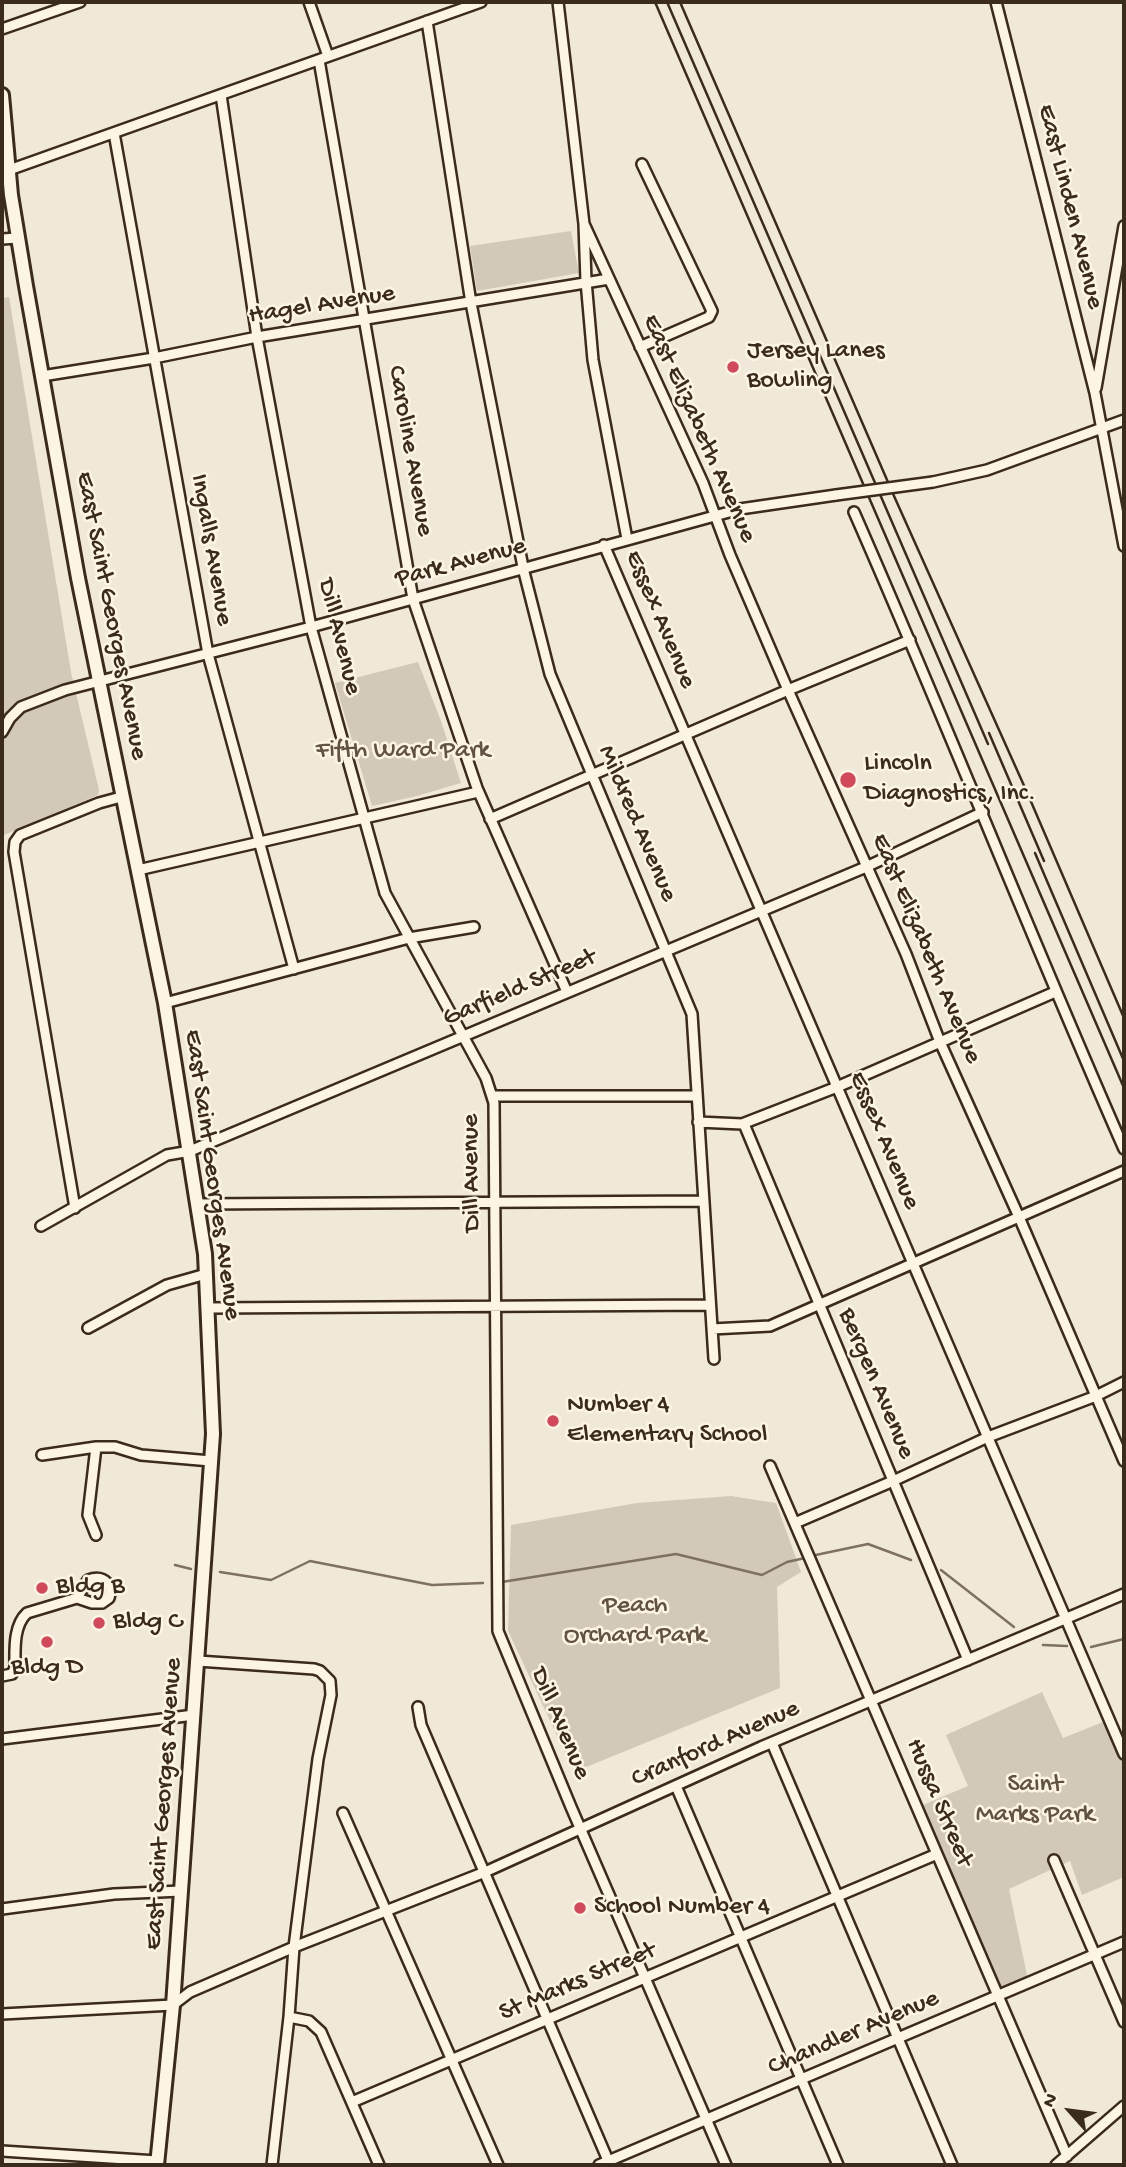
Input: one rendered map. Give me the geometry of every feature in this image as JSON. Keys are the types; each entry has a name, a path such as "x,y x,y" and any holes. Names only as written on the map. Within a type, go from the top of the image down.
{"main road":[{"name":"East Saint Georges Avenue","path":"2,95 9,170 26,286 98,682 165,1003 190,1151 206,1275 214,1417 173,2005 157,2163"}],"street":[{"path":"2,29 80,2"},
{"name":"Caroline Avenue","path":"309,2 324,58 413,599 478,792 567,992"},
{"path":"9,170 481,2"},
{"path":"558,2 584,224 593,360 626,540"},
{"name":"East Linden Avenue","path":"996,2 1095,393 1124,545"},
{"name":"Mildred Avenue","path":"427,21 471,303 524,569 550,674 692,1014 698,1122"},
{"name":"Dill Avenue","path":"221,95 257,337 311,627 386,893 486,1078 494,1103 498,1630 580,1829 726,2165"},
{"name":"Ingalls Avenue","path":"114,133 208,654 294,969"},
{"path":"640,346 709,317 712,311 642,164"},
{"name":"East Elizabeth Avenue","path":"584,224 703,483 788,690 869,866 940,1042 1124,1461"},
{"path":"1095,393 1124,226"},
{"path":"2,239 18,238"},
{"name":"Hagel Avenue","path":"42,376 154,358 257,337 609,279"},
{"name":"Park Avenue","path":"2,732 10,718 21,707 34,700 98,682 311,627 740,509 933,482 987,470 1124,421"},
{"path":"853,512 910,640 1055,992 1124,1149"},
{"name":"Essex Avenue","path":"604,545 1124,1754"},
{"path":"491,819 910,640"},
{"path":"138,870 478,792"},
{"path":"75,1208 14,852 15,842 20,835 99,803 121,797"},
{"name":"Garfield Street","path":"41,1226 167,1155 190,1151 869,866 982,812"},
{"path":"165,1003 409,938 474,927"},
{"path":"714,1359 698,1122 744,1124 837,1087 1055,992"},
{"path":"492,1096 697,1096"},
{"name":"Bergen Avenue","path":"744,1124 968,1660"},
{"path":"712,1329 770,1326 1124,1171"},
{"path":"197,1204 704,1201"},
{"path":"88,1328 167,1285 206,1275"},
{"path":"208,1307 710,1305"},
{"path":"796,1522 893,1482 988,1437 1096,1396 1124,1382"},
{"path":"96,1447 88,1515 96,1535"},
{"path":"41,1455 115,1447 141,1455 211,1461"},
{"name":"Hussa Street","path":"770,1466 1067,2156"},
{"name":"Cranford Avenue","path":"173,2005 190,1992 293,1947 485,1872 772,1742 1124,1594"},
{"path":"2,1676 12,1674 15,1668 17,1627 21,1618 27,1613 77,1598"},
{"path":"198,1661 314,1669 330,1681 331,1695 318,1759 293,1947 289,2017 272,2165"},
{"path":"418,1707 421,1725 548,2019 606,2164"},
{"path":"2,1739 194,1716"},
{"path":"772,1742 952,2165"},
{"path":"676,1786 838,2165"},
{"path":"344,1813 498,2165"},
{"name":"St Marks Street","path":"352,2102 937,1854"},
{"path":"1054,1860 1124,2022"},
{"path":"2,1909 114,1894 181,1891"},
{"name":"Chandler Avenue","path":"606,2164 1124,1942"},
{"path":"2,2014 173,2005"},
{"path":"289,2017 309,2021 319,2028 379,2165"},
{"path":"1056,2165 1124,2106"},
{"path":"2,2151 157,2163"}],"green space":[{"path":"571,231 579,273 477,291 470,246"},
{"path":"9,297 71,672 99,790 98,795 2,836 2,298"},
{"name":"Fifth Ward Park","path":"418,662 461,783 372,806 335,683"},
{"name":"Peach Orchard Park","path":"731,1496 776,1503 801,1572 777,1587 780,1688 574,1772 508,1631 511,1525 637,1503"},
{"name":"Saint Marks Park","path":"1042,1692 1063,1738 1113,1718 1124,1744 1124,1877 1082,1895 1070,1861 1009,1889 1028,1980 997,1994 918,1807 968,1786 946,1735"}],"waterway":[{"path":"811,1556 868,1544 911,1560"},
{"path":"502,1582 676,1554 762,1575 787,1562 805,1558"},
{"path":"220,1572 271,1580 310,1561 432,1585 483,1583"},
{"path":"175,1565 191,1569"},
{"path":"941,1570 1014,1627"},
{"path":"1091,1647 1124,1639"},
{"path":"1043,1645 1067,1646"}],"railway":[{"path":"655,2 1124,1088"},
{"path":"667,2 988,744"},
{"path":"680,2 1124,1018"},
{"path":"989,733 1044,861"},
{"path":"1035,853 1124,1061"}],"place":[{"name":"Jersey Lanes Bowling","path":"733,367"},
{"name":"Lincoln Diagnostics, Inc.","path":"848,780"},
{"name":"Number 4 Elementary School","path":"553,1421"},
{"name":"Bldg B","path":"42,1588"},
{"name":"Bldg C","path":"99,1623"},
{"name":"Bldg D","path":"47,1642"},
{"name":"School Number 4","path":"580,1908"}]}
